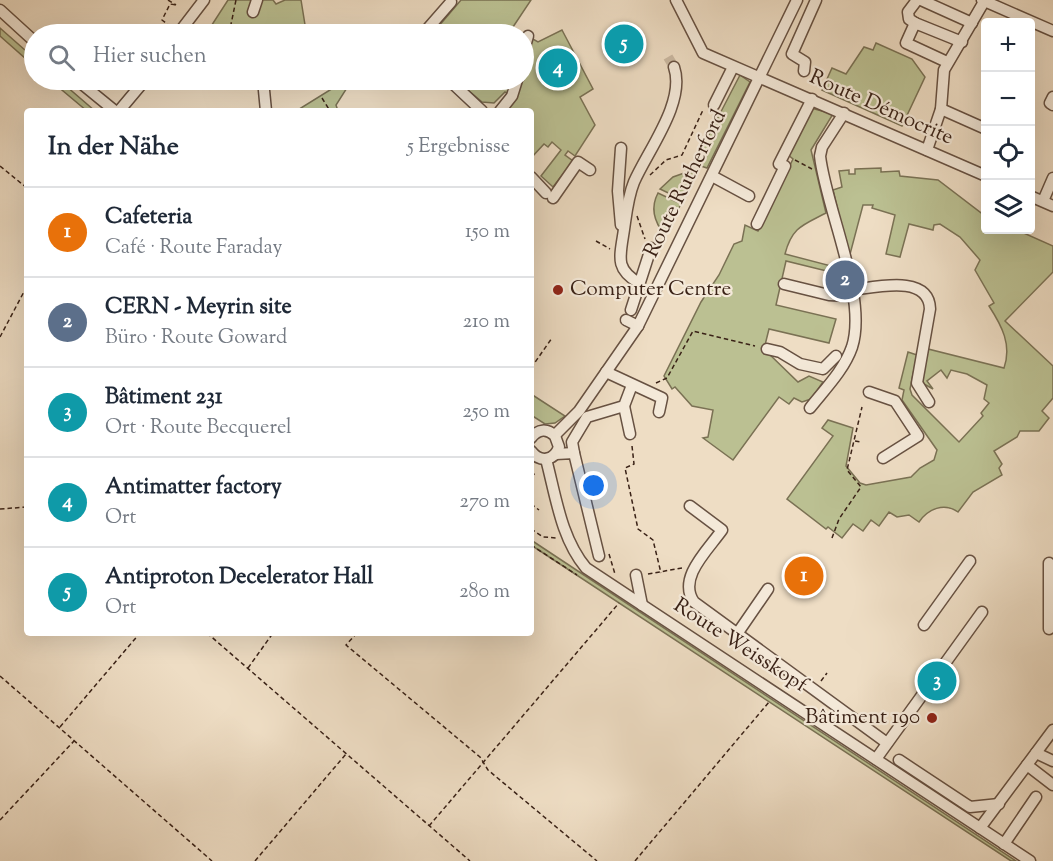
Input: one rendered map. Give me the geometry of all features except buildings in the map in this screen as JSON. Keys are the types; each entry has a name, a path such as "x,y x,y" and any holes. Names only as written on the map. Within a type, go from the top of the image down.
{"street":[{"path":"186,24 204,0"},
{"path":"254,12 257,0"},
{"name":"Route Démocrite","path":"676,0 703,53 733,68 844,112 981,174"},
{"name":"Route Rutherford","path":"555,435 579,411 638,326 797,0"},
{"path":"804,71 805,62 792,54 816,0"},
{"path":"962,42 915,23 909,19 908,12 919,0 972,23"},
{"path":"927,150 941,109 944,70 947,62 962,42 984,0 1053,31"},
{"path":"432,24 451,2"},
{"path":"0,10 24,32"},
{"path":"915,23 906,43 947,62"},
{"path":"639,283 625,275 620,262 627,202 633,183 677,91 674,67"},
{"path":"714,105 733,68"},
{"path":"90,90 113,108"},
{"path":"120,108 135,90"},
{"path":"264,90 266,108"},
{"path":"460,90 479,108"},
{"path":"502,108 514,90"},
{"path":"1053,97 1050,103 1053,105"},
{"path":"757,224 785,166 779,164 812,99"},
{"path":"941,109 981,127"},
{"path":"810,408 842,368 851,348 856,318 820,156 822,147 844,112"},
{"path":"621,148 618,191 623,234"},
{"path":"534,180 550,195 578,162 590,170"},
{"path":"712,176 749,196"},
{"path":"1048,204 1053,178"},
{"path":"638,326 629,315 651,248"},
{"path":"784,284 829,295 904,286 915,287 923,292 930,302 930,309 917,383 929,402"},
{"path":"762,348 780,352 800,364 823,369 836,356"},
{"path":"606,372 662,398 659,412"},
{"path":"605,555 572,442 587,417 624,406 636,387"},
{"path":"869,392 895,401 918,436 883,458"},
{"path":"624,406 630,434"},
{"path":"534,433 545,430 555,435"},
{"name":"Route Weisskopf","path":"555,435 558,444 551,456 564,528 576,555 586,568 1030,861"},
{"path":"534,454 538,458 574,453"},
{"path":"690,506 722,530 692,573 688,587 694,602 887,743"},
{"path":"924,625 970,561"},
{"path":"1048,563 1049,629"},
{"path":"636,576 642,604"},
{"path":"737,634 768,589"},
{"path":"876,759 982,612"},
{"path":"829,727 841,711"},
{"path":"980,828 1053,730"},
{"path":"1036,753 1053,761"},
{"path":"899,760 970,807 999,804"},
{"path":"1027,765 1053,785"},
{"path":"1004,844 1036,797"}],"path":[{"path":"167,24 162,20 170,4 177,4 168,0"},
{"path":"231,24 236,0"},
{"path":"322,98 328,108"},
{"path":"649,176 666,160 681,155 703,109 714,105"},
{"path":"794,160 811,168"},
{"path":"0,166 24,186"},
{"path":"638,210 643,236 651,248"},
{"path":"596,240 609,249 620,250"},
{"path":"0,337 24,292"},
{"path":"636,387 668,378 693,331 762,348"},
{"path":"534,364 552,338"},
{"path":"832,538 839,519 861,487 847,470 862,407"},
{"path":"630,434 634,465 625,468 638,529 653,540 661,573"},
{"path":"854,441 861,442"},
{"path":"534,506 539,510"},
{"path":"0,509 24,507"},
{"path":"534,531 543,537 559,537 562,544"},
{"path":"605,555 615,572"},
{"path":"636,576 684,567"},
{"path":"429,826 619,603"},
{"path":"60,728 137,636"},
{"path":"211,636 470,861"},
{"path":"248,668 271,636"},
{"path":"354,636 346,645 485,763 488,770 597,861"},
{"path":"0,676 212,861"},
{"path":"636,861 769,702"},
{"path":"0,820 75,741"},
{"path":"255,861 346,754"}],"green space":[{"path":"228,0 252,0 248,13 257,15 262,0 273,0 276,4 285,0 301,0 305,24 212,24"},
{"path":"461,0 531,0 515,24 441,24"},
{"path":"0,28 24,49 24,57 0,36"},
{"path":"562,30 593,89 580,97 595,125 575,156 568,151 565,155 573,161 553,187 541,176 561,150 552,142 548,147 544,144 534,155 534,108 507,108 514,98 505,92 494,103 482,102 468,90 534,90 534,40 538,42"},
{"path":"876,43 912,59 925,77 902,126 822,90 832,68 846,74 864,47 873,50"},
{"path":"740,75 750,82 707,168 701,166 704,158 698,156"},
{"path":"62,90 71,90 92,108 83,108"},
{"path":"330,90 346,90 336,105 337,108 301,108"},
{"path":"811,108 833,114 811,150 826,213 795,232 785,254 839,268 843,285 835,290 839,274 786,261 776,305 836,319 829,343 769,329 764,349 798,382 809,376 823,382 811,399 802,402 794,398 789,404 779,397 733,460 703,438 708,437 713,410 692,406 675,387 672,389 664,376 701,302 719,275 734,244 742,241 745,225 758,231 793,159 787,154"},
{"path":"881,168 881,172 899,171 900,176 938,180 981,213 981,234 1026,234 1053,246 1053,272 1005,321 1053,366 1053,398 1042,411 1049,418 1039,431 1020,431 1017,437 994,451 1002,464 999,468 1002,475 973,492 958,512 953,509 937,508 919,522 909,515 897,517 889,512 879,526 871,520 863,531 853,524 842,538 828,527 826,529 787,499 833,436 822,428 828,420 853,428 846,466 860,483 866,485 911,477 920,468 934,460 937,450 902,400 904,390 899,388 908,352 917,355 910,389 912,395 959,442 983,416 981,413 989,403 984,399 987,385 967,374 951,370 947,378 941,370 927,381 933,389 924,384 921,377 928,349 1004,368 1007,351 998,321 989,306 994,303 975,270 980,260 960,237 940,224 934,225 933,230 909,224 900,257 886,254 895,215 872,208 873,205 863,205 849,258 833,190 842,187 839,171 849,170 849,174 855,174 855,169"},
{"path":"687,172 697,173 665,235 655,215 654,204 658,193 677,202 679,198 660,189 673,177"},
{"path":"534,396 565,416 555,423 545,424 534,417"},
{"path":"534,542 1016,861 1011,861 534,547"}],"tunnel":[{"path":"668,57 674,67"}],"place":[{"name":"Antiproton Decelerator Hall","path":"624,44"},
{"name":"Antimatter factory","path":"558,68"},
{"name":"CERN - Meyrin site","path":"845,280"},
{"name":"Computer Centre","path":"558,290"},
{"name":"Cafeteria","path":"804,576"},
{"name":"Bâtiment 231","path":"937,681"},
{"name":"Bâtiment 190","path":"932,718"}]}
